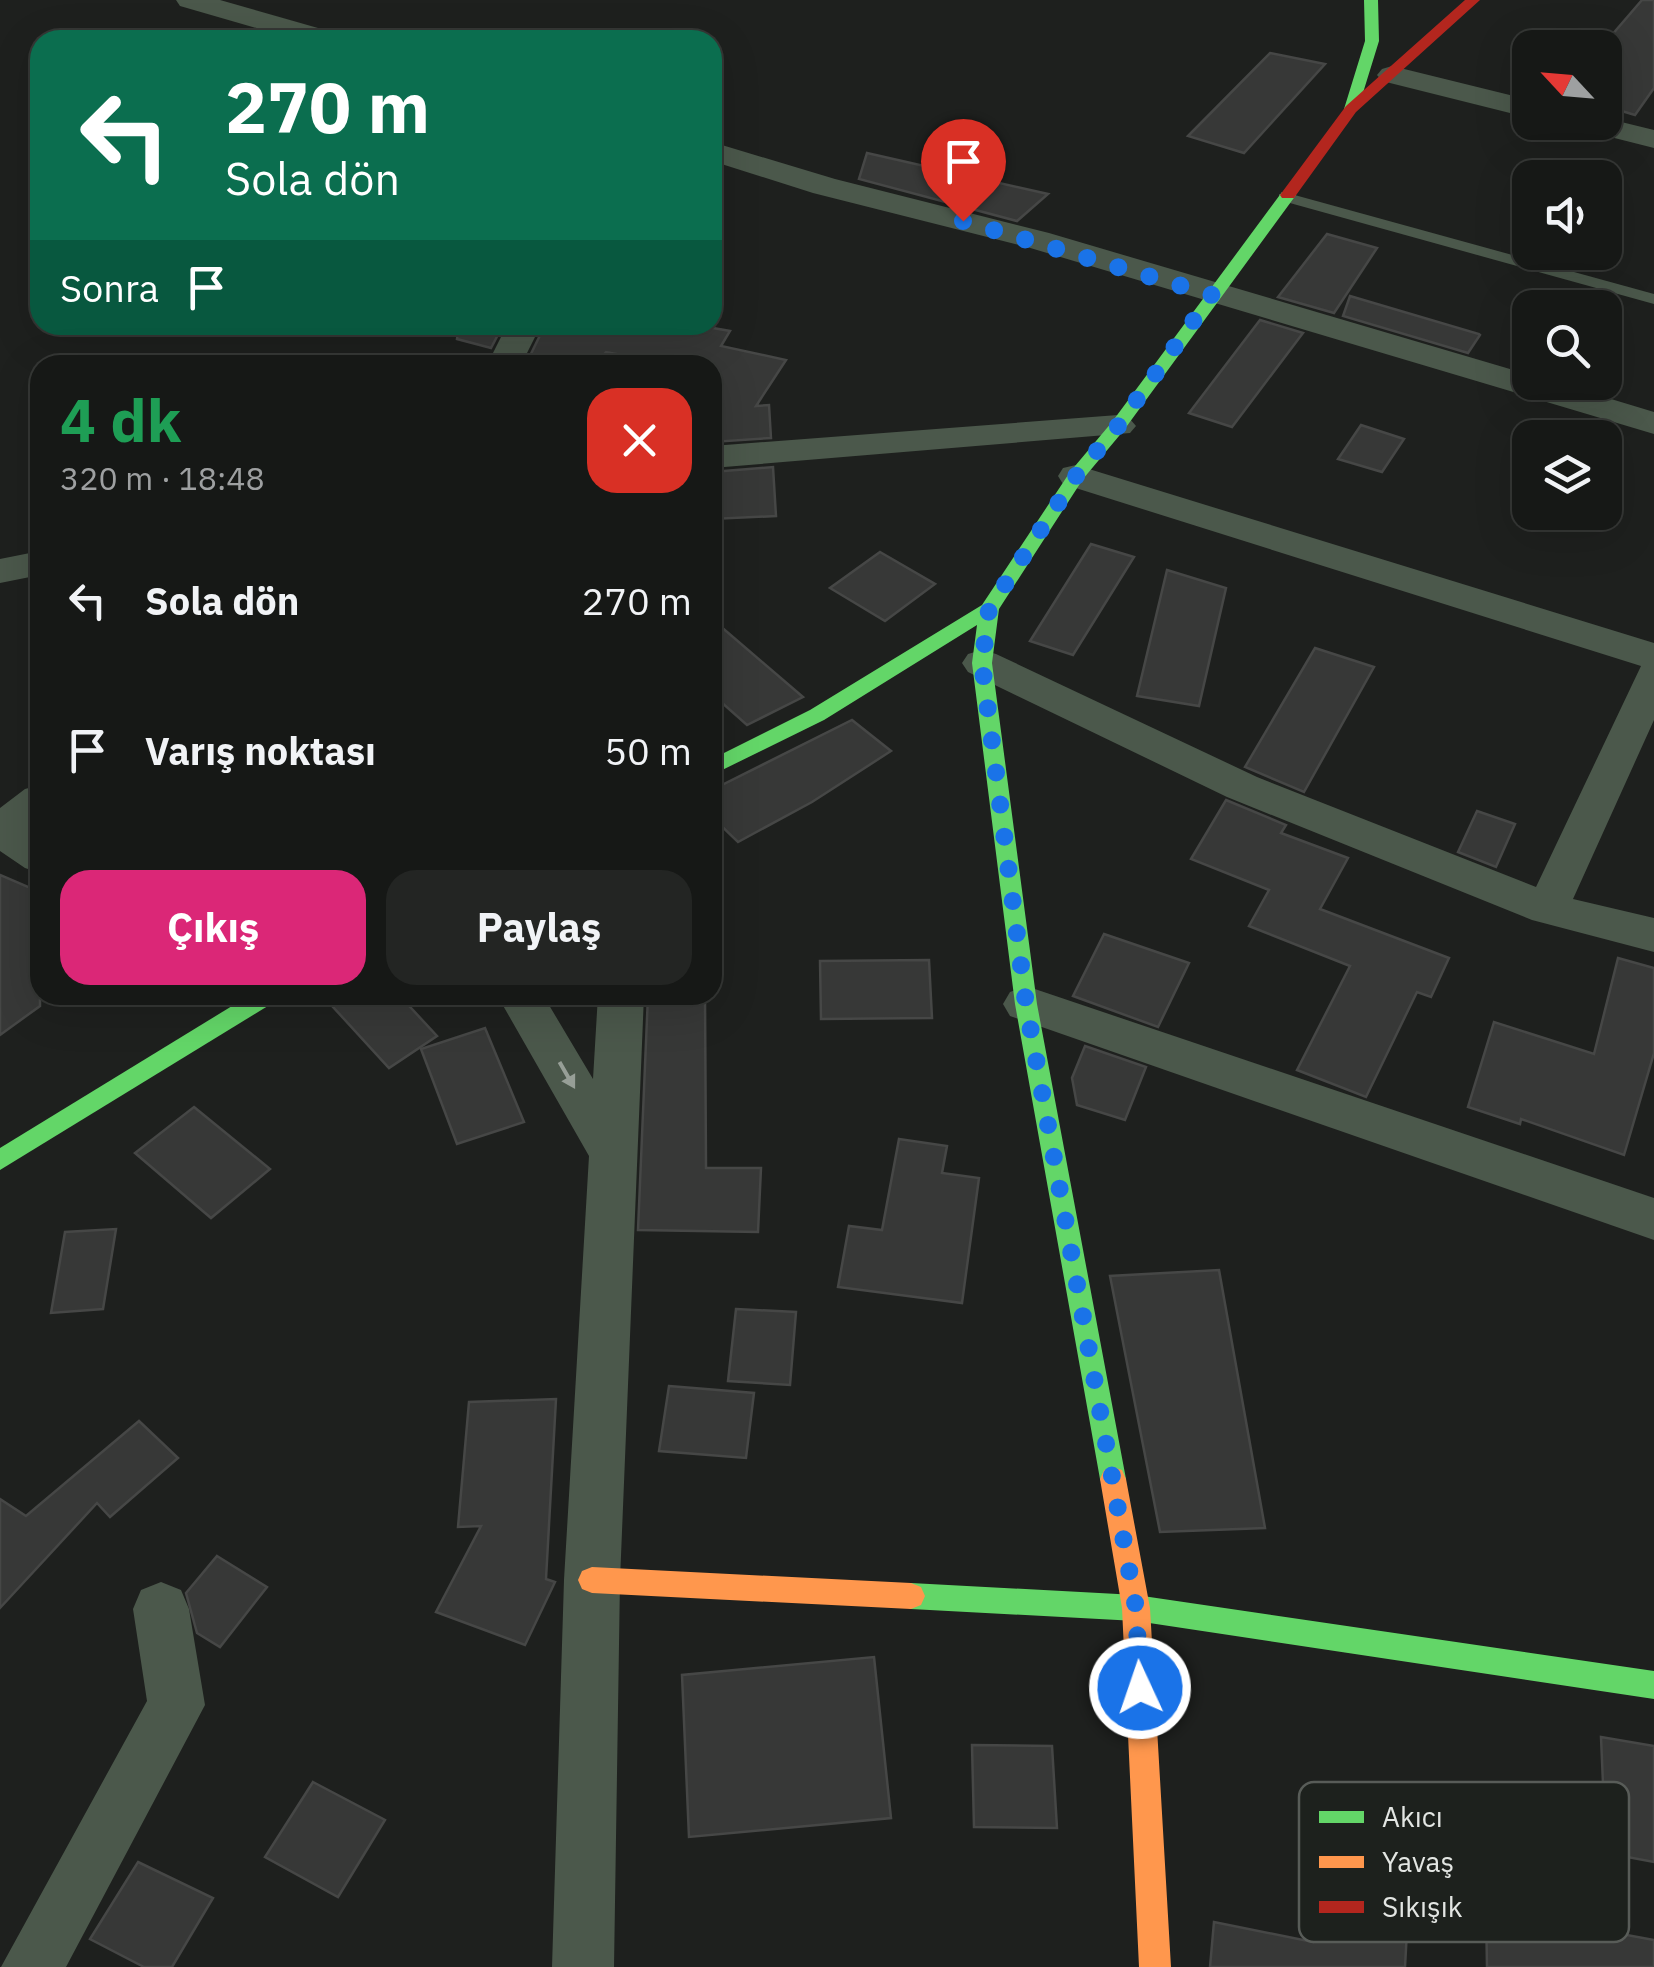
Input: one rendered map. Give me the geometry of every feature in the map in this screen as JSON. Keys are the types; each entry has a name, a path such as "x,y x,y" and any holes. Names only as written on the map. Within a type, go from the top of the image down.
{"street":[{"path":"190,0 295,30"},
{"path":"1351,109 1372,41 1372,0"},
{"path":"722,763 817,715 989,609 1076,476 1118,426 1351,109 1473,0"},
{"path":"1392,75 1512,105"},
{"path":"1622,131 1654,139"},
{"path":"722,155 824,186 1038,240 1212,295 1654,422"},
{"path":"722,456 1118,426"},
{"path":"1076,476 1652,679 1547,908"},
{"path":"0,571 30,564"},
{"path":"989,609 982,664 1026,1004 1136,1608 1155,1967"},
{"path":"982,664 1242,787 1547,908 1654,935"},
{"path":"30,808 0,830 30,850"},
{"path":"1026,1004 1654,1219"},
{"path":"0,1160 252,1005"},
{"path":"526,1005 614,1156"},
{"path":"583,1967 592,1580 622,1005"},
{"path":"592,1580 1136,1608 1654,1685"},
{"path":"32,1967 176,1706 161,1610"}],"lane":[{"path":"1285,197 1654,300"}],"building":[{"path":"1642,0 1654,0 1654,88 1635,115 1622,111 1622,30 1616,30"},
{"path":"1270,53 1325,64 1244,153 1188,136"},
{"path":"867,153 1048,194 1017,221 859,179"},
{"path":"1327,234 1377,248 1334,313 1278,297"},
{"path":"1350,296 1480,335 1468,353 1343,316"},
{"path":"1260,320 1303,333 1232,427 1189,413"},
{"path":"722,330 730,331 721,346 786,360 756,406 769,405 771,438 722,441 722,355 530,355 540,335 722,335"},
{"path":"458,335 498,335 491,348 457,339"},
{"path":"1361,425 1404,439 1382,472 1338,459"},
{"path":"773,467 776,516 722,519 722,471"},
{"path":"1091,544 1134,557 1073,655 1030,641"},
{"path":"880,552 935,584 885,621 830,588"},
{"path":"1167,570 1226,588 1199,706 1137,696"},
{"path":"722,628 803,697 747,725 722,703"},
{"path":"1315,648 1374,667 1304,792 1245,767"},
{"path":"852,720 891,751 812,802 738,842 722,827 722,785"},
{"path":"1226,800 1286,825 1281,833 1348,858 1320,909 1449,958 1431,997 1417,992 1366,1097 1297,1070 1350,966 1249,926 1269,890 1191,859"},
{"path":"1477,811 1515,824 1496,867 1458,852"},
{"path":"0,875 30,888 30,1005 40,1006 0,1035"},
{"path":"1104,934 1189,963 1158,1027 1073,996"},
{"path":"1618,958 1654,968 1654,1053 1624,1155 1521,1119 1520,1124 1468,1107 1494,1022 1594,1054"},
{"path":"929,960 932,1018 821,1019 820,961"},
{"path":"331,1005 408,1005 437,1036 389,1068"},
{"path":"648,1005 705,1005 706,1168 761,1168 758,1232 638,1230"},
{"path":"485,1028 524,1122 457,1144 421,1049"},
{"path":"1085,1046 1146,1067 1125,1120 1077,1105 1072,1078"},
{"path":"194,1107 270,1169 211,1218 135,1153"},
{"path":"899,1139 947,1146 942,1173 979,1178 962,1303 838,1287 849,1226 882,1230"},
{"path":"116,1229 103,1309 51,1313 65,1232"},
{"path":"1219,1270 1265,1528 1160,1532 1110,1276"},
{"path":"736,1309 796,1312 790,1385 728,1381"},
{"path":"669,1386 754,1393 746,1458 659,1451"},
{"path":"556,1399 546,1579 555,1582 525,1645 436,1612 481,1526 458,1527 469,1402"},
{"path":"139,1421 178,1458 110,1517 97,1503 0,1608 0,1499 26,1516"},
{"path":"217,1556 267,1587 220,1647 197,1633 186,1593"},
{"path":"874,1657 891,1818 689,1837 682,1675"},
{"path":"1601,1737 1654,1746 1654,1862 1629,1857 1629,1782 1603,1782"},
{"path":"972,1745 1052,1746 1057,1828 974,1827"},
{"path":"313,1782 385,1820 338,1897 265,1857"},
{"path":"138,1862 213,1898 172,1967 144,1967 90,1939"},
{"path":"1214,1922 1299,1942 1406,1942 1405,1967 1210,1967"},
{"path":"1629,1935 1654,1940 1654,1967 1487,1967 1487,1942 1629,1942"}],"traffic: fast":[{"path":"1351,109 1372,41 1371,0"},
{"path":"722,763 817,715 989,609 1076,476 1118,426 1288,195"},
{"path":"989,609 982,663 1026,1004 1113,1479"},
{"path":"0,1160 252,1005"},
{"path":"911,1596 1136,1608 1654,1685"}],"traffic: slow":[{"path":"1113,1479 1136,1608 1155,1967"},
{"path":"592,1580 911,1596"}],"traffic: jam":[{"path":"1288,195 1351,109 1473,0"}],"route":[{"path":"963,221 1038,240 1212,295 1118,426 1076,476 989,609 982,664 1026,1004 1136,1608 1140,1688"}]}
